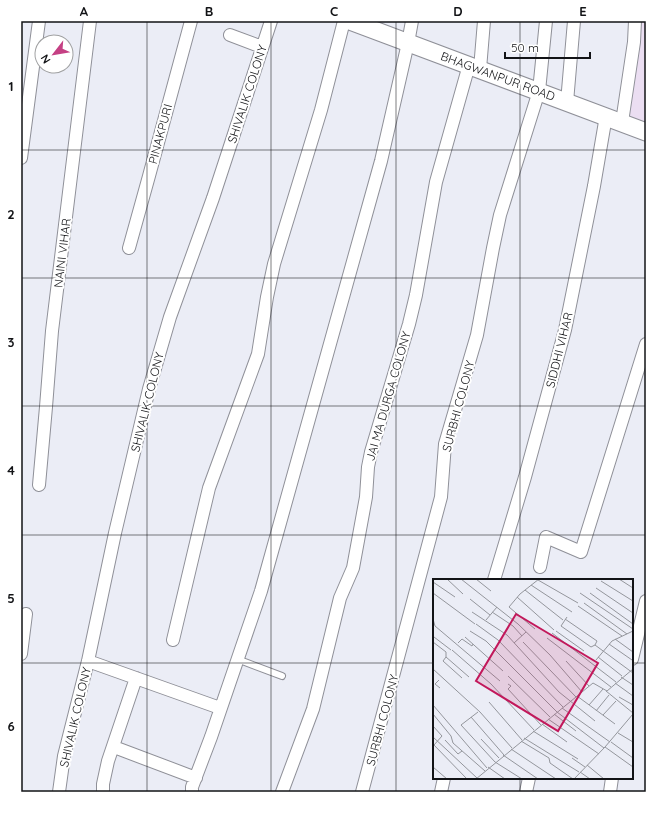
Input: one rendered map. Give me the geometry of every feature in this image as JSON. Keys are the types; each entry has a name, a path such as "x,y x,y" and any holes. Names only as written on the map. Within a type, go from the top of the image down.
{"street":[{"path":"21,158 39,21"},
{"name":"NAINI VIHAR","path":"39,485 52,331 90,21"},
{"name":"PINAKPURI","path":"128,248 191,21"},
{"name":"SHIVALIK COLONY","path":"60,792 64,756 88,660 115,533 149,388 170,317 213,198 271,21"},
{"path":"173,640 209,488 258,354 274,264 321,110 344,21"},
{"name":"BHAGWANPUR ROAD","path":"350,21 646,132"},
{"path":"192,792 192,787 261,591 381,161 412,21"},
{"name":"JAI MA DURGA COLONY","path":"282,792 313,709 340,598 353,568 366,497 368,467 371,452 416,296 436,182 474,67 484,21"},
{"name":"SURBHI COLONY","path":"362,792 441,497 445,444 477,335 500,215 539,91 546,21"},
{"path":"567,102 574,21"},
{"path":"622,122 634,42 635,21"},
{"path":"230,35 262,48"},
{"name":"SIDDHI VIHAR","path":"494,579 525,477 565,330 594,186 606,116"},
{"path":"540,567 546,537 581,552 646,344"},
{"path":"633,655 646,601"},
{"path":"21,654 26,614"},
{"path":"88,660 220,708"},
{"path":"103,792 108,761 114,747 136,678"},
{"path":"114,747 196,778"},
{"path":"441,792 444,779"},
{"path":"526,792 529,779"},
{"path":"610,792 612,779"}],"lane":[{"path":"237,659 282,676"}],"shaded area":[{"path":"641,21 646,21 646,127 629,120"}]}
